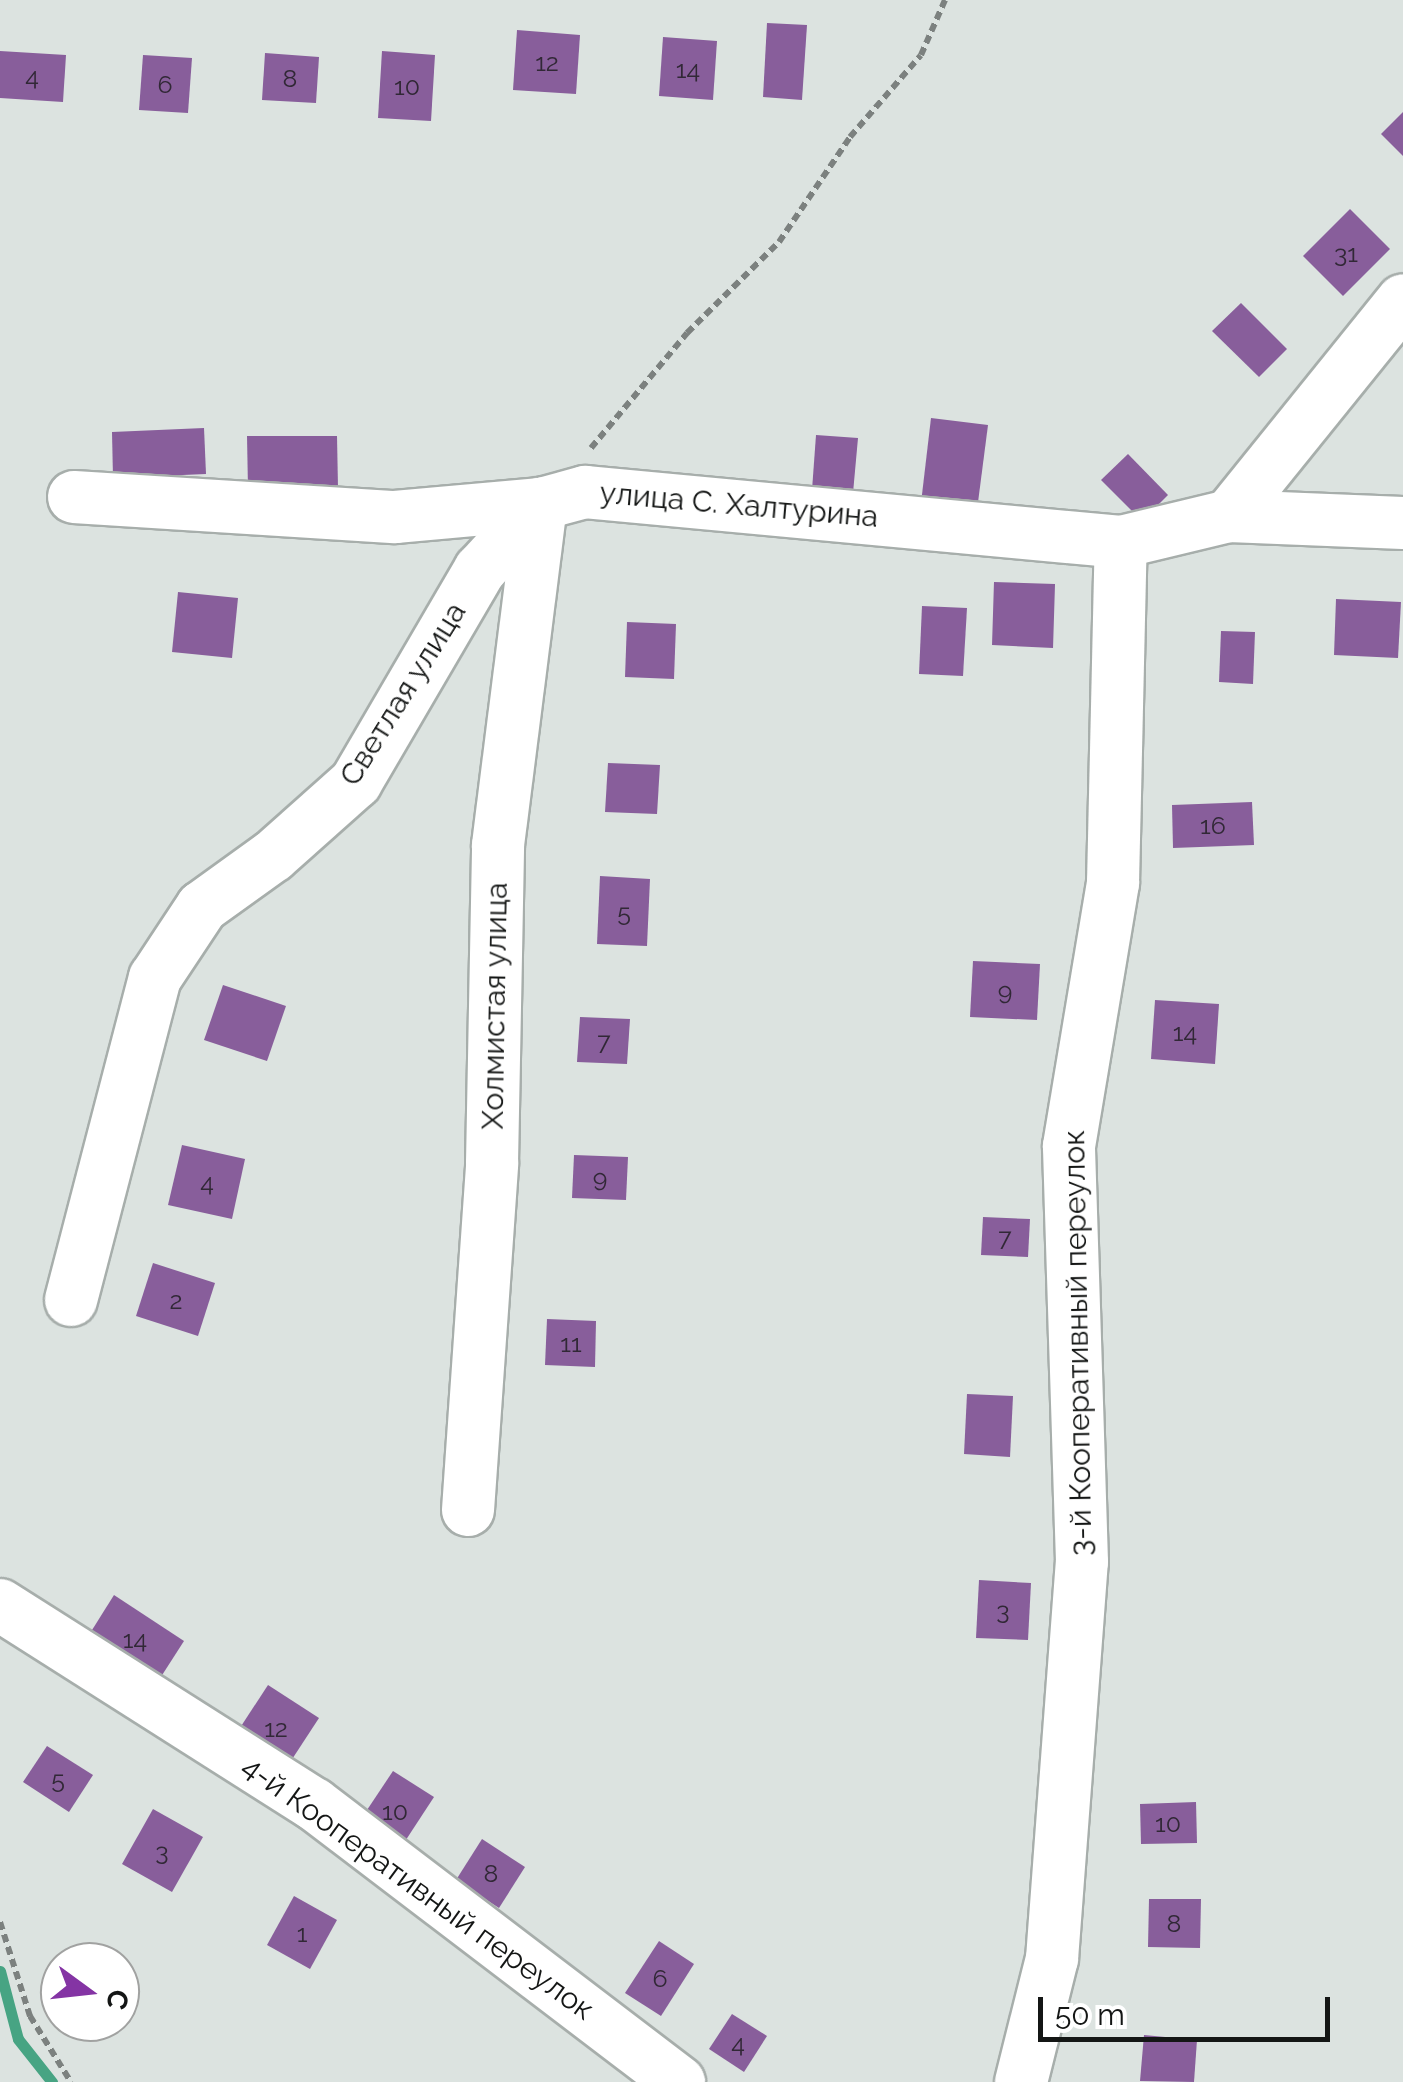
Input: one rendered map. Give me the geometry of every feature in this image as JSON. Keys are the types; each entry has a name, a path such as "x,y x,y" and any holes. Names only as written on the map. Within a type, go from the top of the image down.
{"street":[{"path":"1229,516 1403,300"},
{"name":"улица С. Халтурина","path":"74,497 395,517 541,504 585,492 1121,542 1229,516 1403,523"},
{"name":"Светлая улица","path":"71,1300 155,978 202,907 273,856 356,782 480,570 541,504"},
{"name":"Холмистая улица","path":"468,1510 492,1163 498,845 541,504"},
{"name":"3-й Кооперативный переулок","path":"1021,2082 1052,1959 1082,1562 1068,1146 1114,883 1121,542"},
{"name":"4-й Кооперативный переулок","path":"0,1605 314,1804 679,2082"}],"path":[{"path":"541,504 687,333 779,242 850,137 921,55 944,0"},
{"path":"0,1922 30,2016 72,2082"}],"building":[{"path":"767,23 807,25 802,100 763,97"},
{"path":"517,30 580,35 576,94 513,90"},
{"path":"663,37 717,41 713,100 659,96"},
{"path":"0,51 66,55 63,102 0,98"},
{"path":"382,51 435,55 431,121 378,118"},
{"path":"265,53 319,57 316,103 262,100"},
{"path":"143,55 192,58 188,113 139,110"},
{"path":"1403,112 1403,156 1381,134"},
{"path":"1350,209 1390,249 1343,296 1303,256"},
{"path":"1241,303 1287,349 1259,377 1212,331"},
{"path":"931,418 988,425 977,510 921,503"},
{"path":"204,428 206,474 113,478 112,432"},
{"path":"816,435 858,438 853,493 812,490"},
{"path":"247,436 337,436 338,488 248,489"},
{"path":"1128,454 1168,495 1142,521 1101,480"},
{"path":"994,582 1055,584 1053,648 992,645"},
{"path":"178,592 238,598 232,658 172,652"},
{"path":"1336,599 1401,602 1398,658 1334,655"},
{"path":"922,606 967,608 963,676 919,674"},
{"path":"627,622 676,624 674,679 625,677"},
{"path":"1221,631 1255,632 1253,684 1219,682"},
{"path":"608,763 660,765 657,814 605,812"},
{"path":"1252,802 1254,845 1173,848 1172,805"},
{"path":"600,876 650,879 647,946 597,944"},
{"path":"973,961 1040,964 1037,1020 970,1017"},
{"path":"223,985 286,1006 267,1061 204,1040"},
{"path":"1155,1000 1219,1004 1215,1064 1151,1059"},
{"path":"580,1017 630,1019 627,1064 577,1062"},
{"path":"182,1145 245,1159 232,1219 168,1205"},
{"path":"574,1155 628,1157 626,1200 572,1198"},
{"path":"983,1217 1030,1219 1028,1257 981,1255"},
{"path":"153,1263 215,1283 198,1336 136,1316"},
{"path":"547,1319 596,1321 595,1367 545,1365"},
{"path":"967,1394 1013,1396 1010,1457 964,1454"},
{"path":"979,1580 1031,1583 1028,1640 976,1638"},
{"path":"114,1595 184,1641 157,1683 87,1638"},
{"path":"268,1685 319,1718 285,1770 234,1737"},
{"path":"47,1746 93,1775 69,1812 23,1782"},
{"path":"393,1771 434,1797 398,1852 357,1825"},
{"path":"1196,1802 1197,1843 1141,1844 1140,1804"},
{"path":"153,1809 203,1837 172,1892 122,1864"},
{"path":"482,1839 525,1867 499,1908 456,1880"},
{"path":"294,1896 337,1920 310,1969 267,1945"},
{"path":"1149,1899 1201,1899 1200,1948 1148,1947"},
{"path":"659,1941 694,1964 661,2016 625,1993"},
{"path":"732,2014 767,2036 744,2072 709,2049"},
{"path":"1144,2035 1197,2040 1194,2082 1140,2081"}],"waterway":[{"path":"0,1971 18,2039 52,2082"}]}
